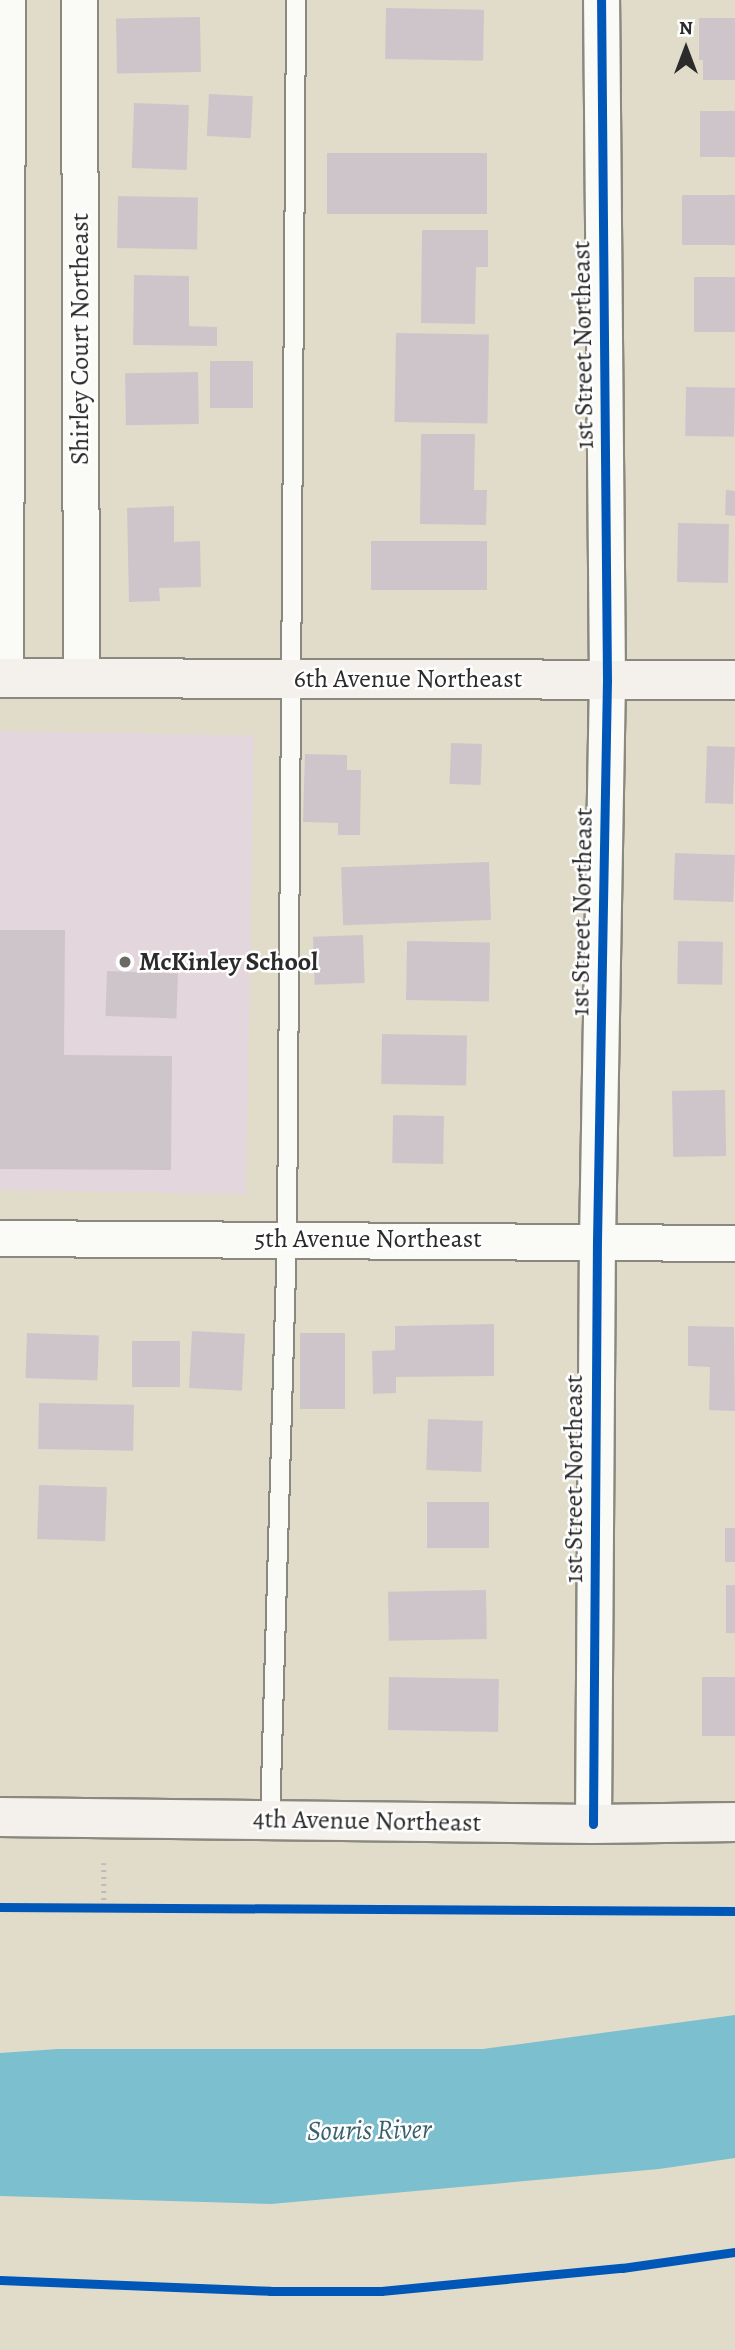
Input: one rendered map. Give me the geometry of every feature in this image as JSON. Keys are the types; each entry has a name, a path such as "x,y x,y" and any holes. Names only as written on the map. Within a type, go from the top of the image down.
{"street":[{"path":"2,678 7,0"},
{"name":"Shirley Court Northeast","path":"79,0 81,678"},
{"name":"1st Street Northeast","path":"593,1824 597,1241 607,681 601,0"},
{"name":"6th Avenue Northeast","path":"2,678 735,680"},
{"name":"5th Avenue Northeast","path":"0,1238 735,1243"},
{"name":"4th Avenue Northeast","path":"0,1817 593,1824 735,1822"}],"lane":[{"path":"270,1820 287,1238 296,0"}],"path":[{"path":"104,1863 104,1906"},
{"path":"91,1906 116,1906"}],"shaded area":[{"name":"McKinley School","path":"0,731 254,735 246,1194 0,1190"}],"water":[{"name":"Souris River","path":"735,2015 735,2158 659,2169 271,2204 0,2196 0,2053 58,2049 483,2049"}],"building":[{"path":"386,8 484,10 483,61 385,59"},
{"path":"200,17 201,72 117,73 116,18"},
{"path":"699,18 735,18 735,80 703,80 703,60 699,60"},
{"path":"209,94 253,96 251,138 207,136"},
{"path":"134,103 189,105 187,170 132,168"},
{"path":"700,111 735,111 735,157 700,157"},
{"path":"327,153 487,153 487,214 327,214"},
{"path":"682,195 735,195 735,245 682,245"},
{"path":"118,196 198,197 197,249 117,248"},
{"path":"422,230 488,230 488,267 476,267 475,324 421,323"},
{"path":"134,275 189,276 189,326 217,327 217,346 133,345"},
{"path":"694,277 735,277 735,332 694,332"},
{"path":"396,333 489,335 487,424 394,422"},
{"path":"210,361 253,361 253,408 210,408"},
{"path":"198,372 199,424 126,425 125,373"},
{"path":"686,387 735,388 734,437 685,436"},
{"path":"421,434 475,434 474,490 487,490 486,525 420,524"},
{"path":"726,490 735,491 735,516 725,515"},
{"path":"174,506 174,542 200,541 201,587 159,588 160,601 129,602 127,508"},
{"path":"678,523 729,524 728,583 677,582"},
{"path":"371,541 487,541 487,590 371,590"},
{"path":"451,743 482,744 481,785 450,784"},
{"path":"707,746 735,747 733,804 705,803"},
{"path":"305,754 347,755 347,770 361,770 360,835 338,835 338,823 303,822"},
{"path":"675,853 735,855 733,902 673,900"},
{"path":"489,862 491,920 343,925 341,867"},
{"path":"0,930 65,930 64,1055 172,1056 171,1170 0,1169"},
{"path":"363,935 365,983 315,985 313,937"},
{"path":"407,941 490,942 489,1001 406,1000"},
{"path":"678,941 723,942 722,985 677,984"},
{"path":"107,971 178,973 176,1018 105,1016"},
{"path":"382,1034 467,1035 466,1085 381,1084"},
{"path":"725,1090 726,1156 673,1157 672,1091"},
{"path":"393,1115 444,1116 443,1164 392,1163"},
{"path":"494,1324 494,1376 396,1377 396,1393 373,1394 372,1351 395,1350 395,1326"},
{"path":"688,1326 734,1327 735,1411 709,1410 710,1367 688,1366"},
{"path":"192,1331 245,1334 242,1391 189,1388"},
{"path":"27,1333 99,1336 97,1380 25,1378"},
{"path":"300,1333 345,1333 345,1409 300,1409"},
{"path":"132,1341 180,1341 180,1387 132,1387"},
{"path":"39,1403 134,1405 133,1451 38,1449"},
{"path":"428,1419 483,1421 481,1472 426,1470"},
{"path":"39,1485 107,1487 105,1541 37,1539"},
{"path":"427,1502 489,1502 489,1548 427,1548"},
{"path":"725,1528 735,1528 735,1562 725,1562"},
{"path":"726,1585 735,1585 735,1633 726,1633"},
{"path":"486,1590 487,1639 389,1641 388,1592"},
{"path":"389,1677 499,1679 498,1732 388,1730"},
{"path":"702,1677 735,1677 735,1736 702,1736"}],"cycle path":[{"path":"593,1824 597,1241 607,681 601,0"},
{"path":"0,1907 735,1911"},
{"path":"0,2280 270,2291 381,2291 622,2268 735,2252"}],"place":[{"name":"McKinley School","path":"125,962"}]}
